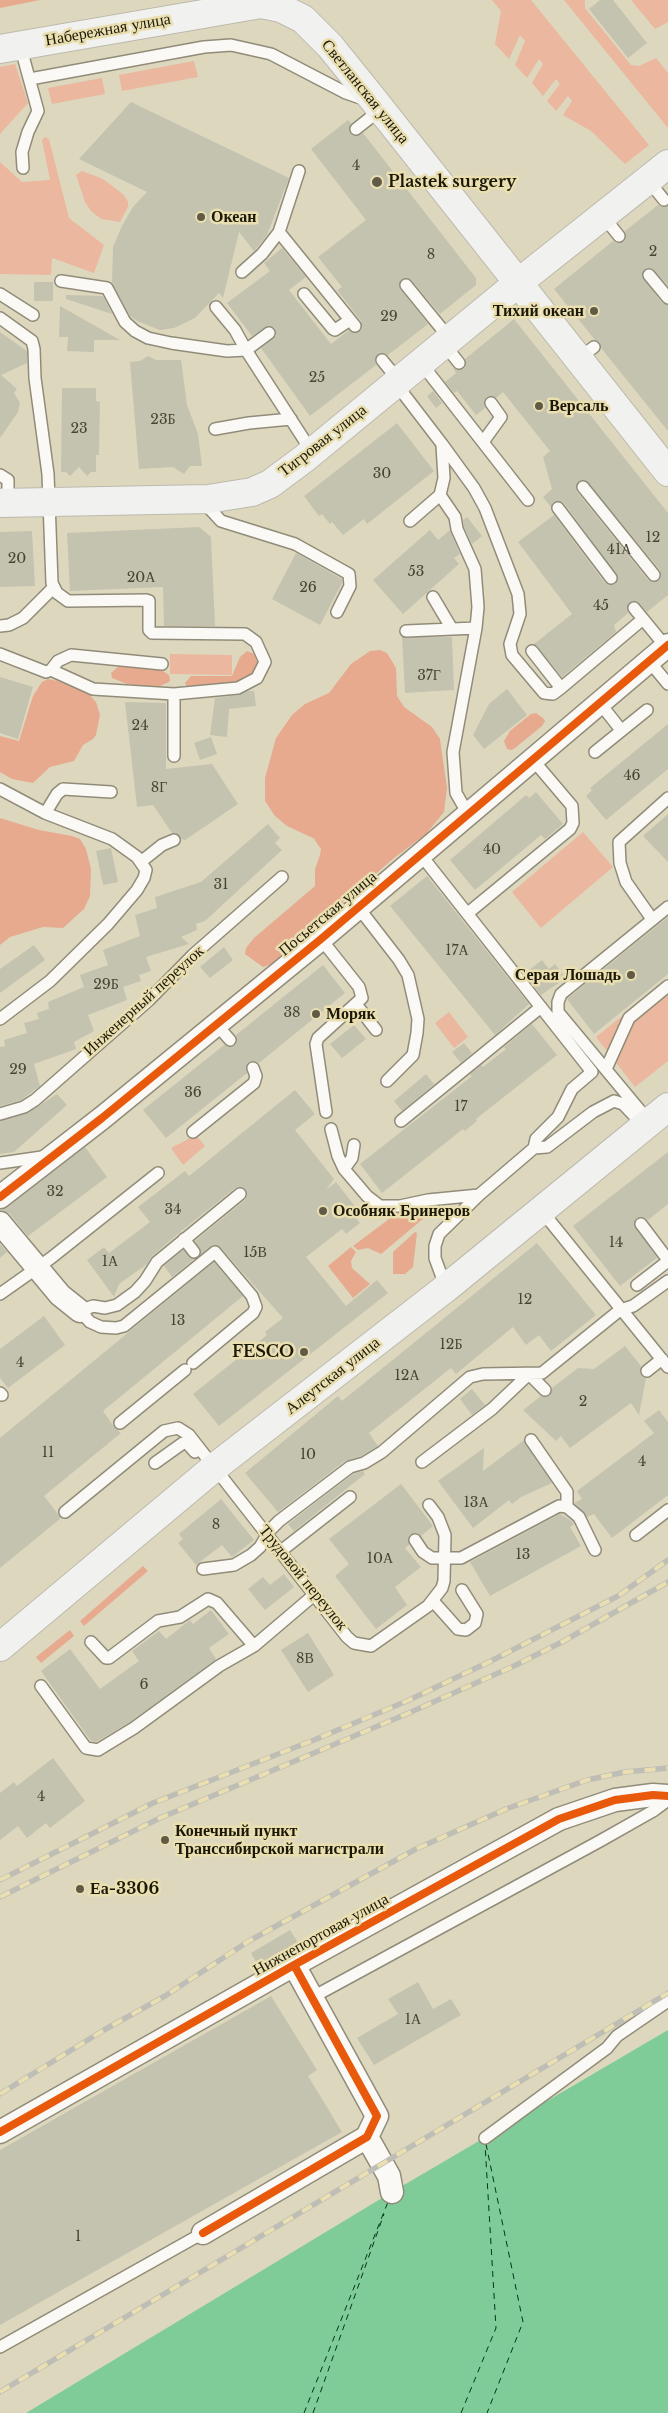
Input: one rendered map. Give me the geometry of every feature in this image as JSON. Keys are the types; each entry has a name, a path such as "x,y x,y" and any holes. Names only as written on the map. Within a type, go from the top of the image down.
{"main road":[{"name":"Набережная улица","path":"10,47 261,4 281,8 303,18"},
{"name":"Светланская улица","path":"303,18 330,46 518,283 586,353 667,469"},
{"name":"Тигровая улица","path":"4,503 208,499 252,492 270,484 421,363 451,349 518,283 611,226 660,182"},
{"name":"Алеутская улица","path":"0,1647 212,1469 446,1288 654,1119"}],"street":[{"name":"Посьетская улица","path":"0,1197 223,1032 321,939 661,651"},
{"path":"0,1224 60,1294 80,1311"},
{"name":"Нижнепортовая улица","path":"0,2132 294,1965 560,1819 616,1800 652,1795 668,1796"},
{"path":"203,2233 367,2137 377,2116 294,1965"},
{"path":"367,2137 389,2176 392,2192"}],"lane":[{"path":"30,79 204,47 231,45 271,54 346,93 378,106 356,129"},
{"path":"10,47 30,79 38,111 28,132 22,152 22,168"},
{"path":"242,272 262,254 279,232 299,171"},
{"path":"279,232 352,323 335,330 304,294"},
{"path":"650,275 668,298"},
{"path":"61,281 107,288 124,322 148,338 227,350 246,350 269,333"},
{"path":"406,285 451,349"},
{"path":"0,294 33,315"},
{"path":"216,307 235,330 312,452"},
{"path":"0,318 32,341 33,345 49,502 53,588 61,598 68,601 149,601 149,630 152,633 245,634 256,642 262,651 265,662 262,671 248,684 238,688 174,694 93,689 50,670"},
{"path":"382,360 474,488 485,508 518,594 520,614 510,644 512,655 544,693 553,694 643,619"},
{"path":"421,363 528,500"},
{"path":"483,442 501,417 491,403"},
{"path":"215,429 249,423 291,419"},
{"path":"410,521 440,495 444,478 442,444"},
{"path":"0,474 8,480 4,503"},
{"path":"583,487 654,575"},
{"path":"440,495 455,518 457,529 475,569 478,607 476,628 453,752 456,793 468,814"},
{"path":"208,499 209,508 222,521 296,544 346,571 351,578 350,585 337,612"},
{"path":"558,508 611,578"},
{"path":"0,626 9,625 23,618 53,588"},
{"path":"433,597 452,629"},
{"path":"634,608 643,619 661,651 668,684"},
{"path":"406,631 476,628"},
{"path":"532,651 561,688"},
{"path":"0,654 46,672 58,662 71,655 162,664"},
{"path":"174,694 174,756"},
{"path":"600,702 621,730"},
{"path":"595,752 646,710"},
{"path":"468,913 570,829 573,823 572,806 533,760"},
{"path":"0,789 46,812 112,839 142,861 146,870 137,890 108,924 50,981 0,1019"},
{"path":"46,812 57,794 63,789 111,792"},
{"path":"652,919 626,882 620,863 619,842 668,798"},
{"path":"142,861 162,845 174,840"},
{"path":"421,855 592,1072 572,1089 558,1116 536,1139 534,1148"},
{"name":"Инженерный переулок","path":"0,1114 24,1107 35,1100 154,996 193,955 282,877"},
{"path":"358,907 399,960 408,975 418,1019 418,1033 412,1055 386,1081"},
{"path":"654,1119 606,1069 558,1012 558,1002 562,994 668,907"},
{"path":"321,939 359,987 362,998 322,1032 318,1038 318,1054 326,1112"},
{"path":"606,1069 629,1018 668,986"},
{"path":"356,1004 376,1030"},
{"path":"400,1121 541,1006"},
{"path":"193,1132 254,1083 256,1076 252,1068"},
{"path":"446,1288 435,1258 435,1246 439,1234 479,1195 534,1148 547,1147 593,1112 614,1101 654,1119"},
{"path":"331,1129 338,1156 344,1168 370,1199 380,1206 400,1206 436,1198 479,1195"},
{"path":"344,1168 352,1158 354,1145"},
{"path":"0,1163 42,1157 50,1159"},
{"path":"0,1294 158,1173"},
{"path":"120,1423 253,1313 256,1307 252,1296 215,1252 124,1326 116,1328 101,1327 90,1322 80,1311 93,1306 105,1308 117,1305 135,1292 145,1281 157,1262 240,1194"},
{"path":"541,1210 620,1310 665,1363 647,1371"},
{"path":"637,1285 668,1260 640,1224"},
{"path":"184,1239 194,1252"},
{"path":"203,1569 234,1565 244,1560 260,1547 279,1521 350,1467 364,1463 382,1452 470,1377 483,1374 529,1374 547,1370 620,1310 633,1306 668,1281"},
{"path":"529,1374 545,1390"},
{"path":"422,1462 492,1409 529,1374"},
{"name":"Трудовой переулок","path":"65,1512 164,1431 178,1428 189,1435 198,1446 212,1469 281,1551 347,1637 354,1643 371,1646 433,1601 444,1581 446,1535 438,1517 429,1505"},
{"path":"531,1440 567,1492 567,1507"},
{"path":"155,1463 184,1442 212,1469"},
{"path":"281,1551 350,1497"},
{"path":"415,1540 426,1555 444,1560 461,1558 559,1506 567,1507 579,1517 595,1550"},
{"path":"636,1535 668,1510"},
{"path":"433,1601 458,1629 466,1630 475,1623 477,1614 462,1590"},
{"path":"41,1686 86,1748 98,1750 134,1728 219,1666 254,1646 314,1594"},
{"path":"91,1642 106,1658 110,1658 158,1621 180,1617 208,1599 217,1603 254,1646"},
{"path":"311,1998 653,1812 668,1800"},
{"path":"485,2138 607,2048 617,2036 668,2002"},
{"path":"0,2347 203,2233"}],"shaded area":[{"path":"0,0 40,0 0,8"},
{"path":"492,0 531,0 649,145 625,164 591,131 563,115 572,101 568,96 556,111 547,101 560,84 556,79 543,96 532,83 543,64 539,59 527,78 515,65 525,41 520,35 509,59 495,44 501,11"},
{"path":"564,0 585,0 585,8 631,65 639,66 656,58 668,73 668,128"},
{"path":"631,0 668,0 668,22 655,29"},
{"path":"194,61 198,77 122,91 119,75"},
{"path":"15,64 28,103 0,134 0,67"},
{"path":"102,78 105,94 52,104 48,88"},
{"path":"45,137 49,139 69,218 104,245 94,273 52,258 51,275 0,274 0,162 22,182 50,180 42,140"},
{"path":"82,171 103,179 124,195 128,202 128,207 120,222 101,219 91,211 85,202 76,175"},
{"path":"380,650 387,653 396,668 397,696 404,707 432,727 440,739 447,788 444,812 426,834 394,858 272,964 263,967 245,954 246,948 254,938 315,886 315,869 321,849 314,839 317,840 287,826 275,816 265,801 265,778 276,738 292,715 305,704 329,693 351,664 370,651"},
{"path":"247,651 254,654 258,664 253,675 238,684 194,690 187,687 185,683 191,676 232,676 240,657"},
{"path":"170,654 232,655 232,675 170,674"},
{"path":"119,666 160,669 169,675 170,680 158,687 127,684 112,678 111,673"},
{"path":"48,679 58,681 89,694 96,702 100,715 96,735 83,745 74,761 50,767 33,783 12,779 0,772 0,736 19,741 33,696 42,682"},
{"path":"536,713 545,721 542,726 512,750 507,749 504,741 510,731 531,714"},
{"path":"0,818 39,830 80,839 86,849 91,869 90,896 84,909 63,928 43,927 10,937 0,945"},
{"path":"583,832 613,867 541,928 512,892"},
{"path":"668,979 668,1061 635,1087 596,1037"},
{"path":"449,1012 468,1037 454,1048 435,1023"},
{"path":"196,1135 205,1146 183,1165 171,1148"},
{"path":"442,1203 381,1254 368,1248 358,1250 353,1246 401,1210"},
{"path":"415,1232 417,1233 413,1267 405,1274 393,1274 393,1252"},
{"path":"351,1247 356,1252 351,1261 352,1268 370,1284 353,1298 328,1266"},
{"path":"143,1566 148,1571 84,1626 80,1621"},
{"path":"70,1630 74,1636 41,1663 36,1657"},
{"path":"668,2030 668,2413 26,2413 392,2192"}],"building":[{"path":"600,0 613,0 647,43 628,58 589,9"},
{"name":"Океан","path":"131,102 289,178 267,235 254,251 239,232 223,298 219,293 195,318 174,328 160,330 137,321 130,316 112,283 113,247 133,207 147,192 79,159"},
{"path":"348,120 351,123 350,133 357,136 363,133 476,278 476,285 440,314 411,280 402,279 399,283 400,289 428,324 388,355 384,353 378,354 375,358 376,365 310,416 261,348 276,336 275,328 268,326 252,336 227,303 270,271 264,263 282,248 306,277 289,290 331,344 349,330 356,333 362,329 361,321 337,290 342,287 318,257 366,220 311,149"},
{"name":"Тихий океан","path":"658,205 662,207 668,206 668,286 652,268 645,269 642,276 662,303 668,305 668,431 601,348 600,342 595,340 554,289 613,241 617,243 623,242 626,238 625,231"},
{"path":"34,282 53,282 53,301 34,301"},
{"path":"66,295 103,296 112,314 66,299"},
{"path":"60,306 120,340 94,340 94,352 67,351 68,337 59,337"},
{"path":"514,319 668,513 668,595 647,612 637,601 630,602 627,606 628,613 614,625 616,632 562,677 534,644 572,614 518,542 554,515 605,583 615,584 618,577 564,503 557,501 551,507 543,497 552,489 543,457 550,451 503,392 496,398 486,397 485,408 476,415 457,391 454,393 445,382 456,373 453,368 464,369 465,359","holes":["585,480 660,570 661,577 658,581 652,582 648,580 577,492 576,484"]},
{"path":"0,332 27,351 27,363 1,375 17,389 14,393 20,403 18,412 0,438"},
{"path":"148,356 156,360 181,360 187,405 198,434 202,466 190,466 184,474 173,467 139,469 130,362 140,361"},
{"path":"62,388 96,388 96,401 100,402 99,455 96,455 96,472 91,472 87,476 79,467 70,476 66,472 61,472"},
{"path":"433,391 442,403 436,408 427,396"},
{"path":"397,423 434,471 367,524 364,519 343,535 322,514 319,516 304,496"},
{"path":"467,517 482,536 472,544 464,527 463,520"},
{"path":"199,527 211,537 215,626 164,626 163,587 70,591 67,533"},
{"path":"430,530 438,540 450,530 460,554 454,558 459,564 403,614 373,580"},
{"path":"32,531 35,586 0,587 0,532"},
{"path":"296,553 342,579 342,583 320,625 272,599"},
{"path":"402,637 452,637 454,690 405,693"},
{"path":"0,677 33,687 18,739 0,733"},
{"path":"507,689 527,715 484,749 473,735 489,704"},
{"path":"248,691 254,691 256,706 229,709 227,737 210,735 215,698 239,695"},
{"path":"125,702 166,703 166,769 212,764 238,804 185,840 181,839 178,834 172,833 153,805 137,807"},
{"path":"668,724 668,769 606,820 586,796 592,790 590,788"},
{"path":"211,737 217,754 200,760 194,743"},
{"path":"536,792 563,824 545,839 541,835 475,890 450,860 526,795 529,798"},
{"path":"668,814 668,862 643,836"},
{"path":"268,824 280,838 275,843 282,850 205,921 196,924 197,930 181,937 189,944 146,957 151,971 139,975 141,981 123,987 127,1000 88,1015 94,1031 74,1042 76,1049 34,1064 40,1086 21,1100 0,1106 0,1047 5,1046 4,1040 27,1033 24,1023 39,1019 37,1013 49,1009 48,1002 84,987 80,975 108,965 103,950 140,936 135,915 157,908 155,897 201,882"},
{"path":"111,848 118,882 103,885 96,851"},
{"path":"427,876 529,1004 495,1035 390,906"},
{"name":"Серая Лошадь","path":"668,917 668,974 594,1034 567,999"},
{"path":"34,945 45,960 0,993 0,969"},
{"path":"224,947 233,960 210,978 200,967"},
{"path":"542,960 549,969 555,964 566,978 541,995 524,974"},
{"path":"323,965 345,993 259,1063 254,1061 248,1063 247,1073 166,1138 143,1110 224,1045 228,1047 235,1046 237,1042 236,1035"},
{"path":"532,1024 557,1055 476,1119 477,1121 465,1131 463,1129 382,1193 360,1164 472,1076 470,1074 481,1065 483,1067 506,1049 504,1047"},
{"path":"354,1025 366,1039 342,1058 330,1044"},
{"path":"464,1043 472,1053 461,1063 452,1052"},
{"path":"426,1074 434,1084 402,1111 394,1101"},
{"path":"295,1090 315,1114 295,1130 334,1179 326,1190 336,1182 361,1214 356,1218 360,1223 346,1234 342,1229 306,1257 346,1306 377,1280 388,1293 219,1426 193,1394 267,1335 265,1332 283,1318 220,1247 213,1245 201,1254 195,1241 245,1200 247,1196 246,1190 242,1187 235,1188 179,1233 152,1256 147,1264 119,1284 114,1297 87,1260 104,1247 109,1253 150,1222 138,1207 185,1171 189,1176"},
{"path":"57,1094 67,1105 14,1152 0,1154 0,1121 28,1113"},
{"path":"85,1147 107,1177 28,1236 10,1214 0,1210 8,1207"},
{"path":"668,1152 668,1204 648,1220 643,1217 637,1218 634,1224 657,1258 620,1286 573,1226"},
{"path":"537,1243 596,1315 551,1351 539,1335 526,1345 513,1327 456,1374 451,1368 369,1433 378,1446 361,1456 345,1461 278,1512 245,1473 338,1396 342,1401"},
{"path":"0,1244 7,1252 0,1258"},
{"path":"183,1250 194,1259 172,1277 164,1266"},
{"path":"214,1262 243,1296 103,1411 114,1427 121,1433 44,1496 61,1518 0,1568 0,1438"},
{"path":"44,1316 65,1345 8,1388 0,1378 0,1349"},
{"path":"625,1346 641,1366 640,1373 646,1378 639,1415 631,1403 570,1448 561,1436 556,1441 523,1410 541,1396 550,1396 552,1388 578,1368 594,1369"},
{"path":"472,1389 485,1405 472,1415 460,1399"},
{"path":"659,1410 668,1422 668,1495 612,1538 594,1514 587,1517 574,1503 582,1499 577,1491 654,1433 644,1421"},
{"path":"524,1440 552,1483 521,1497 512,1504 509,1500 473,1528 438,1481 484,1448 483,1471"},
{"path":"363,1471 365,1474 294,1531 288,1524 353,1474"},
{"path":"401,1484 433,1526 421,1536 415,1533 409,1536 409,1545 405,1548 421,1567 395,1587 407,1605 376,1629 335,1576 349,1564 329,1539"},
{"path":"221,1499 254,1540 232,1557 222,1545 196,1565 178,1543 183,1539 179,1534"},
{"path":"560,1514 573,1522 574,1524 570,1527 581,1546 490,1596 470,1562"},
{"path":"284,1574 294,1587 265,1610 248,1589 263,1577 270,1585"},
{"path":"211,1610 229,1634 209,1648 216,1659 130,1722 96,1742 91,1741 41,1671 70,1649 100,1689 139,1661 132,1651 159,1631 166,1639 190,1620 193,1624"},
{"path":"308,1633 334,1675 308,1692 281,1650"},
{"path":"53,1758 85,1801 50,1828 46,1823 27,1838 18,1826 0,1840 0,1793 14,1782 17,1786"},
{"path":"290,1930 300,1946 260,1969 251,1953"},
{"path":"418,1982 433,2009 451,1999 461,2015 374,2065 357,2038 398,2014 388,1999"},
{"path":"271,1996 317,2070 308,2076 342,2132 0,2325 0,2150"}],"ferry route":[{"path":"461,2413 496,2328 485,2144"},
{"path":"486,2144 523,2322 487,2413"},
{"path":"304,2413 388,2202"},
{"path":"313,2413 384,2214"}],"railway":[{"path":"0,1880 153,1803 314,1740 407,1701 491,1661 618,1596 668,1560"},
{"path":"0,1897 160,1818 411,1712 514,1666 562,1642 668,1582"},
{"path":"0,2094 104,2030 165,1996 249,1941 416,1849 506,1809 587,1780 625,1772 668,1768"},
{"path":"0,2392 668,1993"}],"cycle path":[{"path":"0,1197 102,1118 321,939 668,645"},
{"path":"0,2132 294,1965 559,1819 615,1800 653,1795 668,1796"},
{"path":"203,2233 367,2137 377,2116 294,1965"}],"place":[{"name":"Plastek surgery","path":"377,182"},
{"name":"Океан","path":"201,217"},
{"name":"Тихий океан","path":"594,311"},
{"name":"Версаль","path":"539,406"},
{"name":"Серая Лошадь","path":"631,975"},
{"name":"Моряк","path":"316,1014"},
{"name":"Особняк Бринеров","path":"323,1211"},
{"name":"FESCO","path":"304,1352"},
{"name":"Конечный пункт Транссибирской магистрали","path":"165,1840"},
{"name":"Еа-3306","path":"80,1889"}]}
